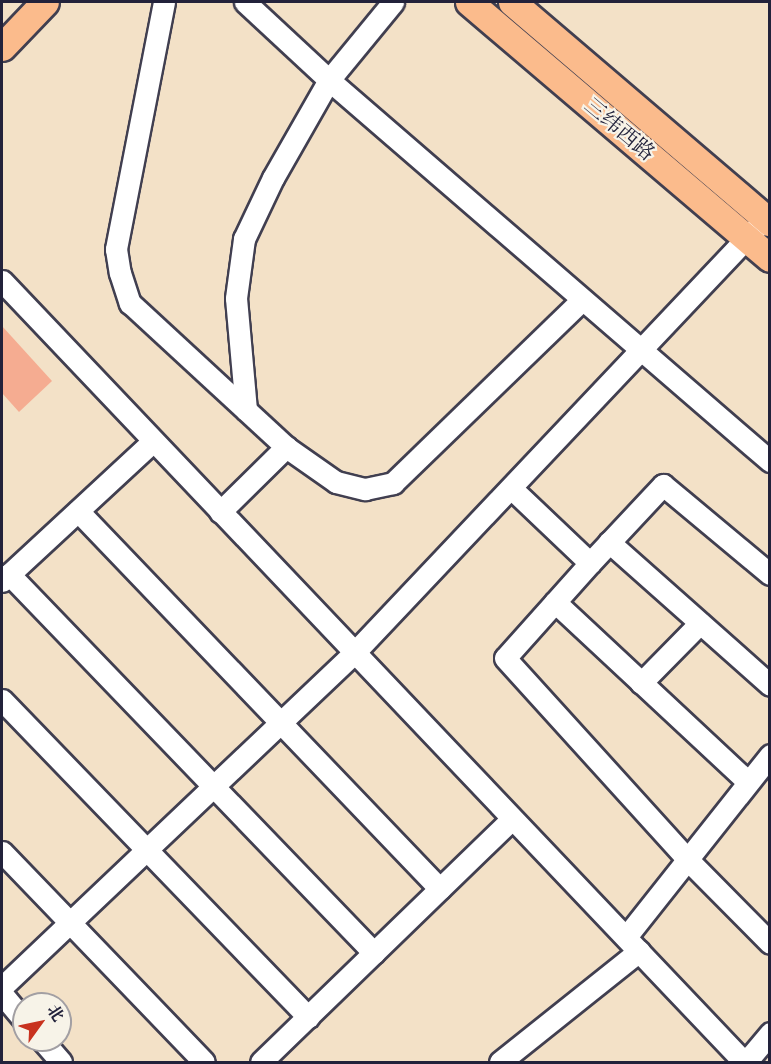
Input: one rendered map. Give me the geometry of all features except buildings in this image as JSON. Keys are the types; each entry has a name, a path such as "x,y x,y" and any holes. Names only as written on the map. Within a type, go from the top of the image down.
{"main road":[{"path":"2,47 45,2"},
{"name":"三纬西路","path":"469,2 770,258"},
{"name":"三纬西路","path":"512,2 767,220"}],"street":[{"path":"164,2 116,249 120,273 130,303 286,447 336,482 366,489 393,483 581,301"},
{"path":"245,2 329,80 581,301 770,461"},
{"path":"246,410 236,298 244,239 273,178 329,80 393,2"},
{"path":"2,987 354,653 747,238 767,220"},
{"path":"2,281 745,1062 770,1033"},
{"path":"153,441 5,578 214,787 374,953"},
{"path":"220,512 286,447"},
{"path":"770,574 663,485 506,658 687,859 770,944"},
{"path":"511,488 590,563"},
{"path":"78,511 283,722 440,889"},
{"path":"609,542 770,685"},
{"path":"555,602 748,782"},
{"path":"641,683 700,623"},
{"path":"2,700 308,1017"},
{"path":"500,1062 632,944 687,859 770,755"},
{"path":"261,1062 512,819"},
{"path":"2,852 204,1062"},
{"path":"2,994 12,1006"}]}
